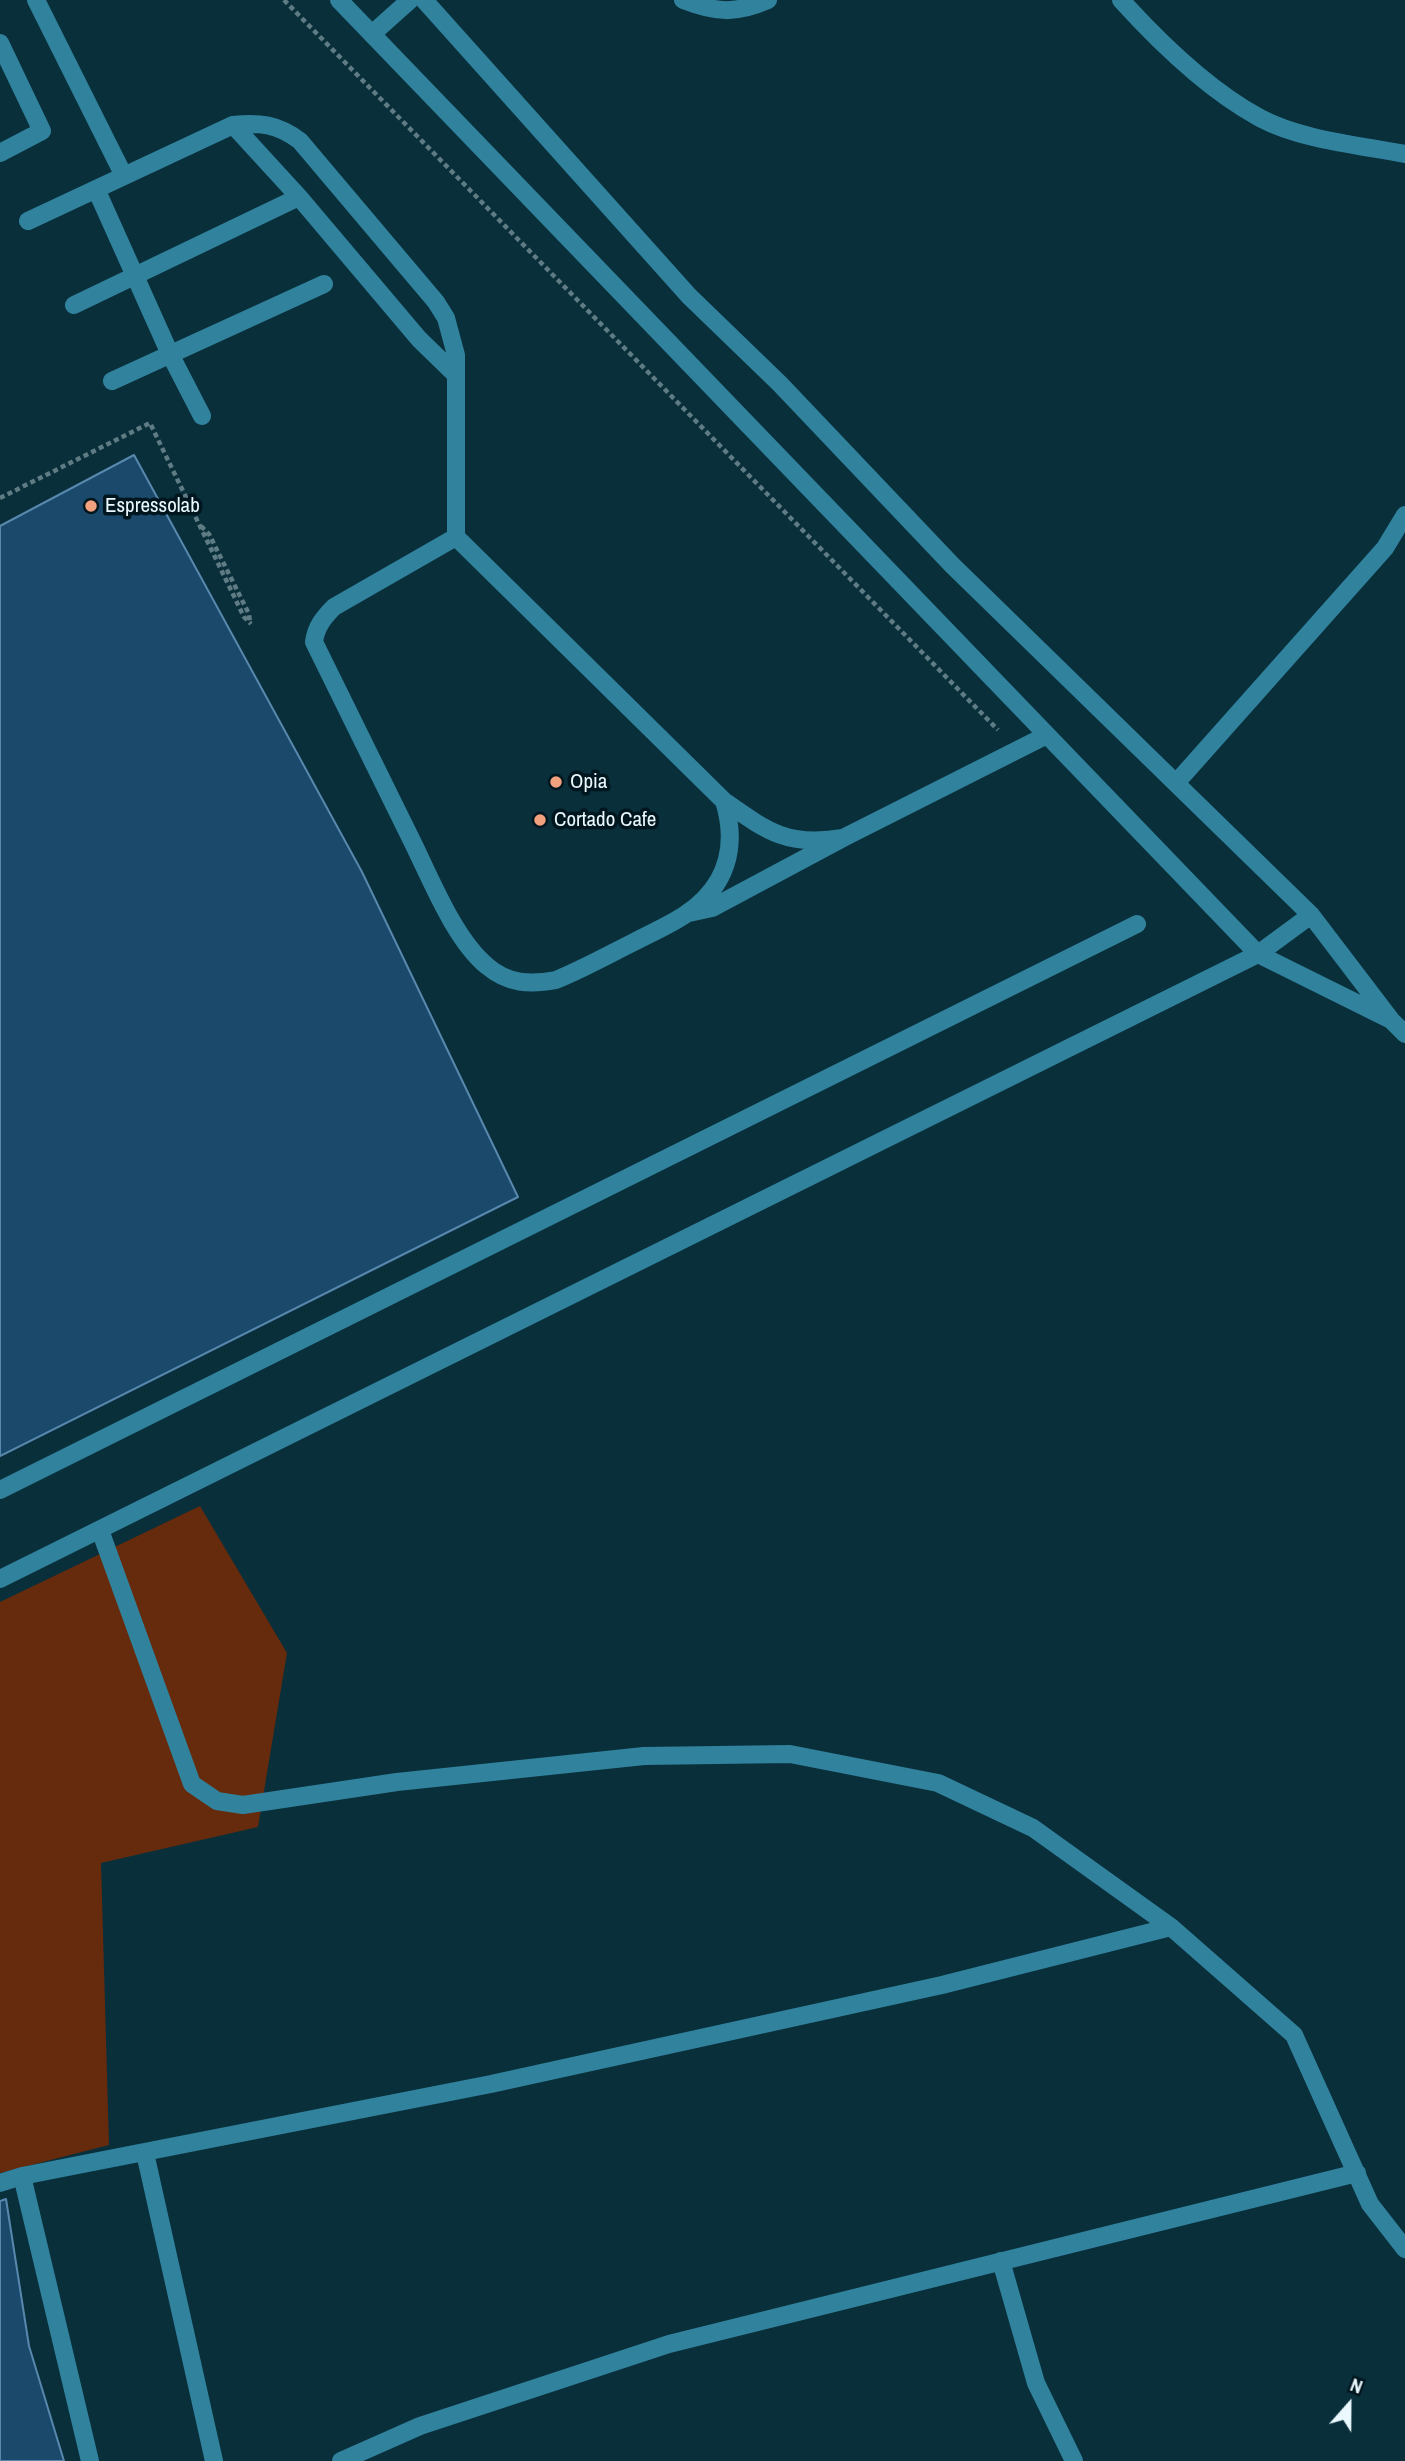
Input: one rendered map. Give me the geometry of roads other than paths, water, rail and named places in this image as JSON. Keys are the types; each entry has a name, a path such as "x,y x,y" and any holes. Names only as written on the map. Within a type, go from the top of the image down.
{"street":[{"path":"339,0 1258,954 1391,1020"},
{"path":"372,34 410,0"},
{"path":"424,0 689,296 779,384 952,565 1311,915 1391,1020 1405,1034"},
{"path":"683,0 707,10 743,10 768,0"},
{"path":"1121,0 1156,40 1219,90 1260,118 1306,134 1405,154"},
{"path":"40,8 124,176"},
{"path":"0,43 42,131 0,153"},
{"path":"28,221 233,124 272,125 287,131 300,141 436,302 446,318 456,355 456,537 724,801 778,835 803,842 843,838"},
{"path":"233,124 299,197 419,339 455,374"},
{"path":"96,189 170,354 202,416"},
{"path":"74,305 299,197"},
{"path":"112,381 324,284"},
{"path":"1176,783 1385,548 1405,515"},
{"path":"456,537 334,607 321,621 314,642 436,890 474,954 497,974 521,984 556,980 686,914 705,898 721,877 730,852 731,824 724,801"},
{"path":"686,914 712,908 1047,735"},
{"path":"0,1579 1258,954 1311,915"},
{"path":"0,1490 1137,924"},
{"path":"100,1530 192,1784 217,1801 243,1805 409,1781 644,1756 790,1754 938,1783 1033,1828 1171,1927 1294,2035 1370,2204 1405,2249"},
{"path":"0,2183 22,2176 491,2084 942,1985 1171,1927"},
{"path":"145,2153 214,2461"},
{"path":"341,2461 419,2426 669,2344 1357,2174"},
{"path":"22,2176 90,2461"},
{"path":"1001,2261 1035,2383 1074,2461"}],"place":[{"name":"Espressolab","path":"91,506"},
{"name":"Opia","path":"556,782"},
{"name":"Cortado Cafe","path":"540,820"}]}
